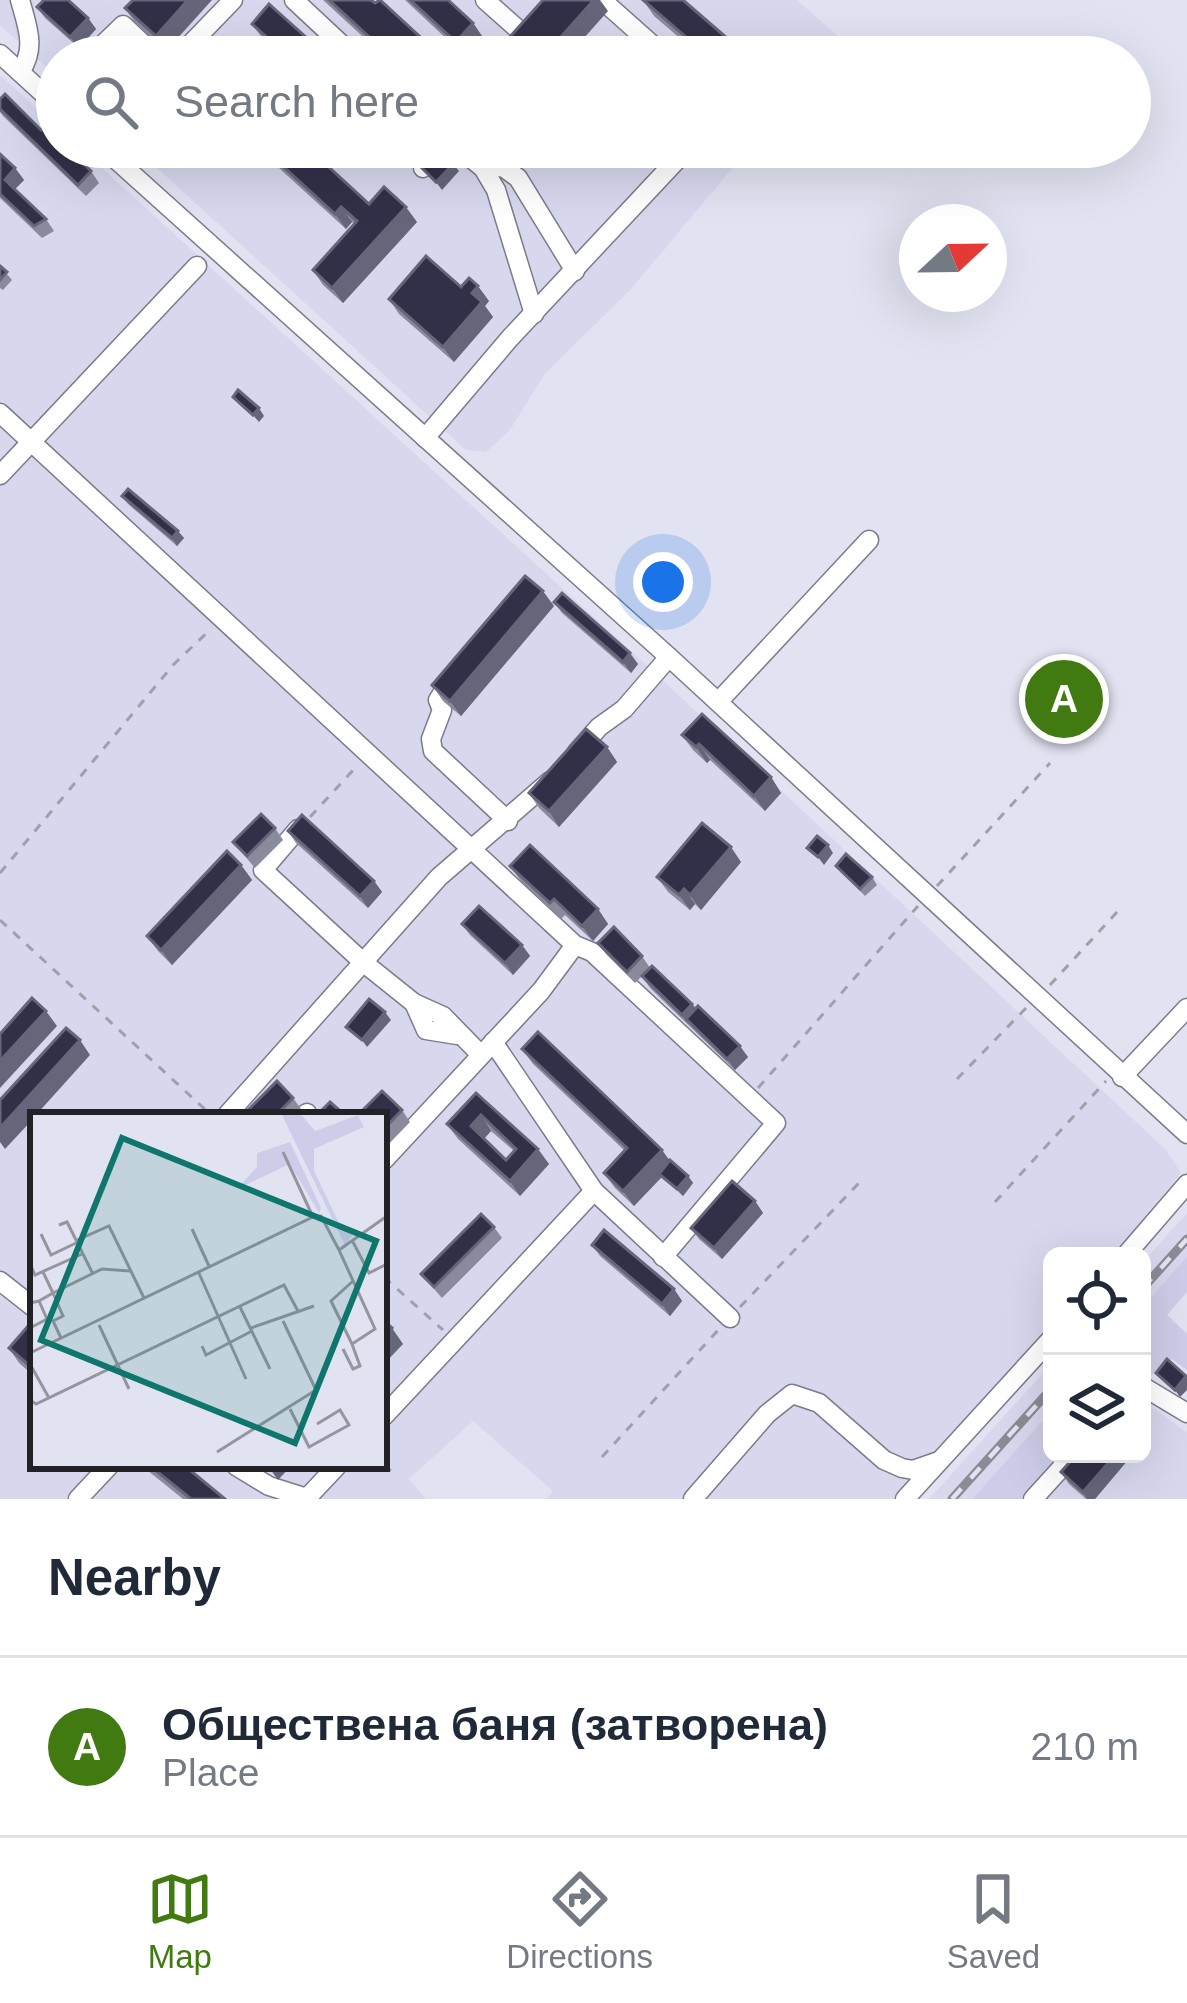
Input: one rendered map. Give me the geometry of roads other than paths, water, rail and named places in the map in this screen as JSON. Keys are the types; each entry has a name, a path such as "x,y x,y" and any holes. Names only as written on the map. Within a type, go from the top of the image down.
{"street":[{"path":"20,0 31,40 29,59 20,72"},
{"path":"198,36 233,0"},
{"path":"294,0 333,36"},
{"path":"485,0 514,36"},
{"path":"602,0 642,36"},
{"path":"518,36 534,16"},
{"path":"112,36 124,25 135,36"},
{"path":"0,54 36,84"},
{"path":"125,168 1186,1130"},
{"path":"483,168 496,190 534,314"},
{"path":"503,168 518,178 575,271"},
{"path":"425,438 670,168"},
{"path":"0,475 197,266"},
{"path":"0,413 470,850 575,945 592,952 776,1123 663,1257"},
{"path":"718,702 869,540"},
{"path":"230,1112 439,877 508,821 599,727 623,709 669,657"},
{"path":"448,684 438,700 442,710 431,740 433,751 508,821"},
{"path":"298,830 263,870 414,1003 442,1016 458,1035 487,1048 594,1191 730,1318"},
{"path":"387,1157 565,964 575,945"},
{"path":"1119,1074 1187,1008"},
{"path":"1133,1247 1187,1184"},
{"path":"387,1413 594,1191"},
{"path":"0,1281 30,1305"},
{"path":"905,1499 1043,1348"},
{"path":"1151,1391 1187,1413"},
{"path":"693,1499 767,1414 791,1394 819,1403 884,1460 913,1470 939,1461"},
{"path":"1033,1499 1066,1463"},
{"path":"78,1499 106,1469"},
{"path":"241,1469 269,1486 307,1498 334,1469"}],"railway":[{"path":"1151,1279 1187,1239"},
{"path":"952,1499 1043,1398"}],"place":[{"name":"Обществена баня (затворена)","path":"1064,699"}]}
